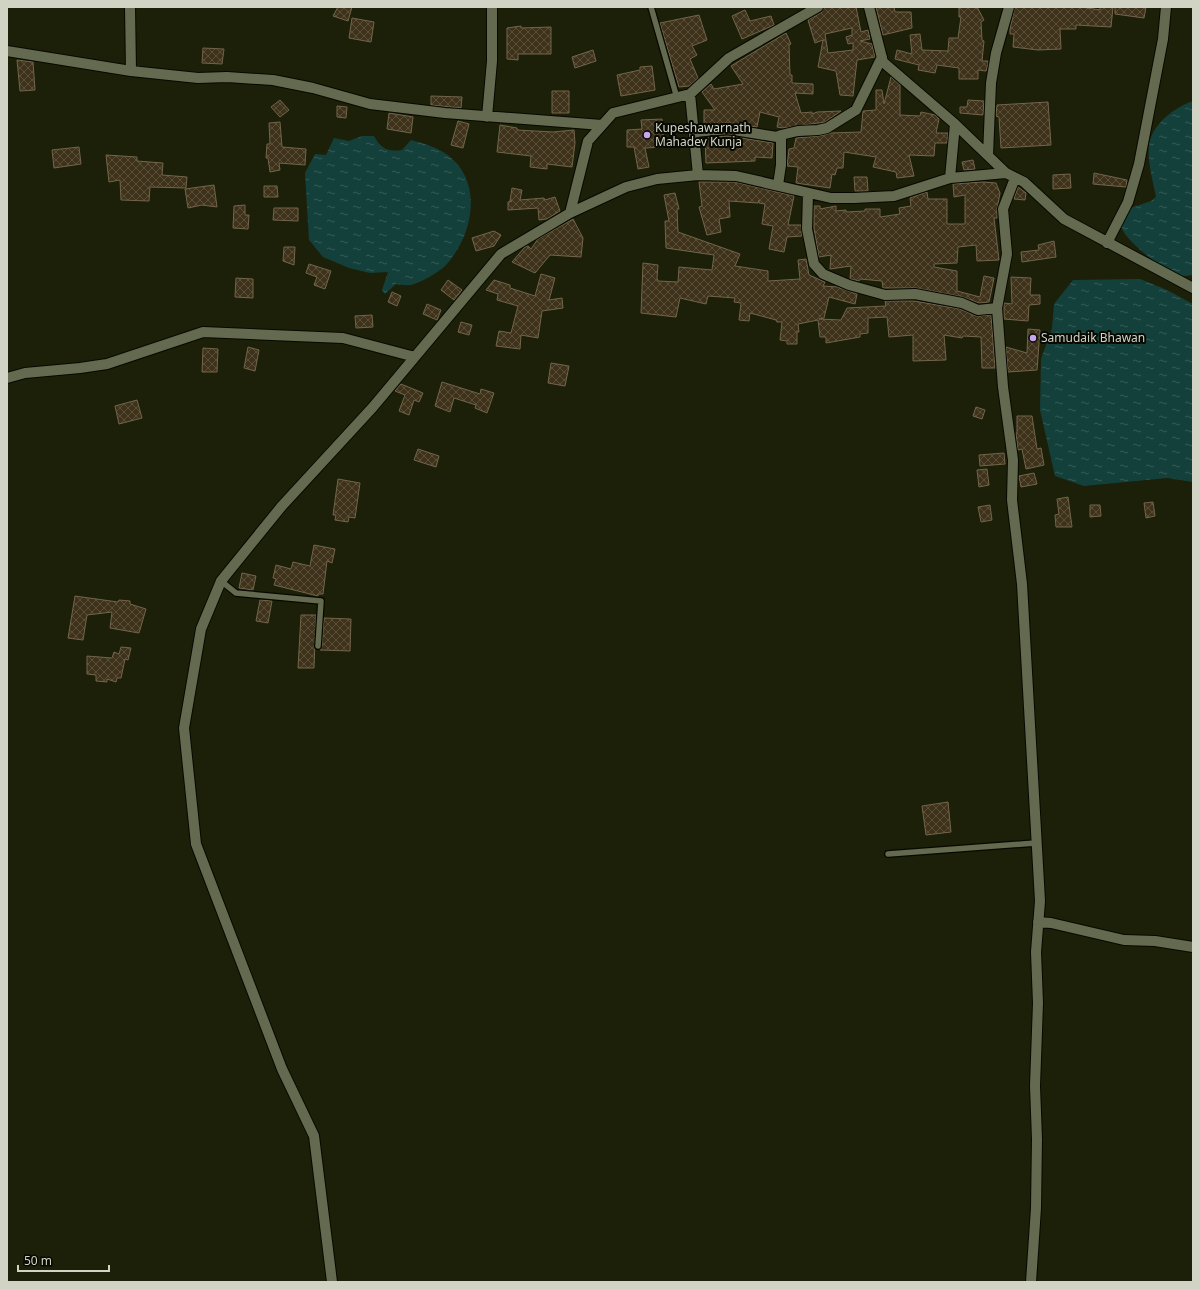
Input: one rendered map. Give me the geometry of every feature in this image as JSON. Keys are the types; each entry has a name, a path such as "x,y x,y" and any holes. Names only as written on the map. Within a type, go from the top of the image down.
{"street":[{"path":"130,7 131,71"},
{"path":"487,117 492,61 492,7"},
{"path":"570,213 588,141 613,113 690,94 729,58 818,7"},
{"path":"869,7 883,62 955,124 988,154 1006,173 1024,182 1064,219 1193,288"},
{"path":"988,154 991,83 996,53 1009,7"},
{"path":"1107,243 1128,202 1140,164 1163,39 1166,7"},
{"path":"7,51 131,71 198,78 228,77 273,80 313,88 370,104 487,117 602,126"},
{"path":"694,132 728,129 776,137 798,131 827,128 856,110 882,57"},
{"path":"690,94 698,175"},
{"path":"950,178 955,124"},
{"path":"778,185 781,166 781,135"},
{"path":"332,1282 314,1136 282,1069 196,844 184,728 201,629 221,581 281,507 373,407 501,254 570,213 626,187 657,179 698,175 736,176 832,198 894,196 950,178 1006,173"},
{"path":"1015,178 1003,209 1007,254 997,308 1003,387 1013,460 1012,500 1022,584 1040,901 1036,952 1038,1038 1035,1086 1037,1139 1036,1200 1031,1282"},
{"path":"808,193 807,229 814,264 823,274 848,285 885,295 915,294 962,303 978,310 997,308"},
{"path":"7,378 25,373 107,364 202,332 343,338 414,357"},
{"path":"1038,922 1051,923 1124,940 1193,946"}],"lane":[{"path":"651,7 677,98"},
{"path":"221,581 236,594 321,601 318,646"},
{"path":"888,854 1036,844"}],"water":[{"path":"1193,101 1193,275 1181,276 1171,272 1145,254 1129,239 1120,225 1125,210 1151,201 1156,197 1149,158 1149,145 1151,137 1159,123 1179,107"},
{"path":"362,136 374,136 382,147 389,150 402,150 411,140 425,144 445,153 461,169 467,181 470,194 471,207 465,233 460,246 444,267 430,277 412,285 396,284 385,294 382,290 388,272 370,273 349,268 323,257 309,240 305,173 315,154 326,155 334,138 349,141"},
{"path":"1140,279 1167,290 1193,304 1193,482 1167,478 1084,486 1055,476 1040,410 1041,359 1052,328 1054,304 1073,280"}],"building":[{"path":"338,7 352,7 348,21 333,16"},
{"path":"824,7 856,7 861,32 868,30 870,39 860,41 872,44 875,57 857,60 853,96 840,95 836,71 818,67 823,40 815,43 808,20 822,12","holes":["852,28 852,35 846,37 848,44 853,43 853,50 828,53 825,34"]},
{"path":"876,7 894,7 895,12 911,12 912,28 883,35"},
{"path":"959,7 977,7 984,20 981,22 982,40 984,41 982,61 988,61 988,64 986,71 978,70 978,79 959,79 959,68 937,65 935,73 918,70 919,65 895,59 897,50 912,54 910,35 920,34 922,50 948,51 949,38 958,38 961,17 959,17"},
{"path":"1015,7 1081,7 1100,10 1100,7 1113,7 1111,27 1076,25 1076,29 1060,29 1061,49 1038,50 1013,47 1014,34 1010,34 1010,29"},
{"path":"1115,7 1146,7 1144,18 1115,14"},
{"path":"745,10 750,21 771,16 774,25 742,39 732,16"},
{"path":"699,15 707,40 692,46 697,55 690,59 698,78 689,86 679,87 660,23"},
{"path":"352,18 374,22 371,42 349,38"},
{"path":"521,26 521,28 551,27 551,54 518,54 518,60 507,59 507,28"},
{"path":"786,33 791,44 789,45 790,75 792,75 792,83 813,84 813,94 795,93 801,113 812,112 812,114 817,112 841,111 825,122 783,128 777,127 779,117 760,112 757,127 729,123 704,125 704,110 715,110 702,92 711,84 714,89 743,84 731,66"},
{"path":"203,48 224,49 222,64 202,63"},
{"path":"593,50 596,61 575,68 572,57"},
{"path":"17,60 33,62 35,90 20,91"},
{"path":"652,66 655,90 621,96 617,75 640,70 640,67"},
{"path":"891,77 900,85 900,115 920,116 921,112 935,115 939,119 936,133 948,133 947,143 935,143 934,156 909,155 914,176 897,178 896,172 873,167 876,157 844,152 843,168 837,168 835,175 832,174 830,188 796,183 798,167 787,166 789,149 794,148 796,138 819,136 831,133 861,132 863,111 876,110 876,90 882,90 884,104"},
{"path":"552,91 569,91 569,113 552,113"},
{"path":"431,96 462,97 461,108 431,105"},
{"path":"280,100 289,110 280,117 271,107"},
{"path":"968,100 984,101 983,115 960,113 960,107 967,107"},
{"path":"1048,102 1051,145 1001,148 999,117 996,116 997,105"},
{"path":"337,106 347,107 346,118 337,117"},
{"path":"389,113 413,117 411,133 387,129"},
{"path":"662,119 664,147 645,148 649,167 638,169 634,147 627,147 627,130 642,129 641,120"},
{"path":"458,121 469,124 463,148 451,145"},
{"path":"280,122 282,147 306,149 305,165 279,163 280,170 270,172 268,158 266,158 267,144 270,144 269,123"},
{"path":"500,125 517,128 517,130 553,132 574,130 575,143 572,167 547,164 547,169 530,167 531,156 497,152"},
{"path":"728,136 773,143 772,158 755,157 755,161 706,163 705,138"},
{"path":"79,147 81,164 54,168 52,150"},
{"path":"106,155 137,157 137,161 163,163 162,175 187,177 186,188 150,187 149,201 121,200 120,180 109,182"},
{"path":"973,160 975,169 964,170 962,162"},
{"path":"1094,173 1127,180 1126,187 1093,184"},
{"path":"1070,174 1071,188 1053,189 1053,175"},
{"path":"854,177 867,177 868,191 855,191"},
{"path":"699,182 735,182 794,196 788,225 801,225 802,236 787,237 784,252 769,249 773,226 762,224 765,204 759,203 759,200 758,203 729,201 730,217 719,219 721,232 707,235 699,207 702,206"},
{"path":"983,182 996,183 1000,193 997,218 994,218 999,260 977,261 976,245 958,247 957,263 934,264 934,267 957,271 957,291 980,297 984,276 994,278 989,302 979,303 963,297 916,288 883,288 882,281 860,279 859,281 850,279 851,266 830,269 831,255 819,257 814,228 814,206 820,206 820,209 836,206 836,211 846,210 846,212 865,211 865,209 880,209 880,217 900,214 899,208 911,206 910,198 927,192 928,199 947,199 947,224 965,224 965,195 954,197 953,184"},
{"path":"214,185 217,207 202,205 188,208 185,189"},
{"path":"264,186 277,186 278,197 264,197"},
{"path":"1018,187 1026,193 1025,200 1014,199"},
{"path":"512,188 522,190 520,200 544,198 545,200 555,197 560,211 547,219 539,220 538,208 508,210 508,202 512,201 510,201"},
{"path":"675,193 679,209 677,209 678,232 740,254 735,266 768,271 768,281 800,279 798,260 806,259 809,275 825,282 823,286 838,287 857,294 855,304 829,297 824,318 819,319 841,320 847,308 886,306 885,301 914,301 960,309 976,316 991,315 995,368 982,368 981,337 963,336 962,338 944,335 946,360 913,361 913,335 889,337 887,317 868,318 868,333 860,334 860,337 826,343 826,337 820,337 818,320 798,324 799,332 797,332 797,344 787,344 787,341 780,340 782,322 777,322 776,320 750,313 749,321 739,320 741,303 734,302 735,298 708,296 706,304 680,298 676,317 641,313 643,263 658,265 658,281 678,282 679,267 712,270 714,255 666,248 665,221 669,221 664,195"},
{"path":"245,205 245,215 249,215 248,229 233,228 234,206"},
{"path":"274,208 298,208 298,221 273,220"},
{"path":"573,219 583,238 581,257 550,255 535,273 512,262 525,247 528,246 531,249 538,239"},
{"path":"494,231 501,235 494,246 476,251 472,238"},
{"path":"1054,241 1056,257 1022,262 1021,252 1039,250 1038,245"},
{"path":"284,247 295,247 294,265 283,261"},
{"path":"309,264 331,271 325,289 314,285 317,277 306,273"},
{"path":"541,274 555,278 549,300 562,298 563,308 542,311 538,338 521,335 520,349 496,346 499,331 511,333 518,306 497,300 498,294 486,290 494,280 510,285 510,288 535,296"},
{"path":"1011,277 1031,278 1030,295 1040,295 1040,304 1029,305 1028,321 1004,319 1004,303 1012,304"},
{"path":"236,278 253,279 253,298 235,297"},
{"path":"448,280 462,290 454,300 441,290"},
{"path":"392,292 401,296 397,306 388,302"},
{"path":"427,304 441,310 437,320 423,314"},
{"path":"372,315 373,327 356,328 355,316"},
{"path":"461,322 472,325 469,335 458,332"},
{"path":"1028,329 1040,330 1037,370 1008,372 1006,347 1027,353"},
{"path":"248,347 259,350 255,371 244,368"},
{"path":"203,348 218,349 217,372 202,372"},
{"path":"551,363 569,366 565,386 548,383"},
{"path":"442,382 480,394 481,389 494,393 487,413 475,408 476,405 454,398 450,412 435,406"},
{"path":"401,384 423,393 419,402 414,400 409,415 399,411 405,395 395,391"},
{"path":"137,400 142,418 119,424 115,406"},
{"path":"976,407 985,410 982,419 973,416"},
{"path":"1017,416 1032,416 1037,449 1041,448 1044,465 1026,469 1022,449 1018,450 1016,433"},
{"path":"418,449 439,456 436,467 414,460"},
{"path":"1004,453 1005,464 980,466 979,455"},
{"path":"987,469 989,485 979,487 977,470"},
{"path":"1034,473 1037,484 1021,487 1019,476"},
{"path":"338,479 360,483 355,518 349,517 348,522 335,520 336,515 333,515"},
{"path":"1068,497 1072,527 1056,527 1055,515 1059,514 1057,499"},
{"path":"1153,502 1155,516 1146,518 1144,503"},
{"path":"990,505 992,520 981,522 978,507"},
{"path":"1090,505 1100,505 1101,516 1090,517"},
{"path":"314,545 335,549 332,563 327,561 323,594 318,594 318,596 274,585 276,579 273,578 276,565 291,569 293,562 310,566"},
{"path":"242,573 256,576 253,590 239,588"},
{"path":"75,596 118,602 119,600 130,601 130,604 146,609 139,633 110,628 112,612 87,615 83,640 68,638"},
{"path":"260,600 272,601 268,623 256,621"},
{"path":"301,615 316,615 314,668 298,668"},
{"path":"324,618 351,619 350,651 320,650 322,646"},
{"path":"121,647 131,648 128,660 125,659 121,678 117,678 116,682 107,679 107,682 96,681 96,675 87,674 87,656 112,658 114,652 119,654"},
{"path":"948,802 951,832 926,835 922,806"}],"place":[{"name":"Kupeshawarnath Mahadev Kunja","path":"647,135"},
{"name":"Samudaik Bhawan","path":"1033,338"}]}
